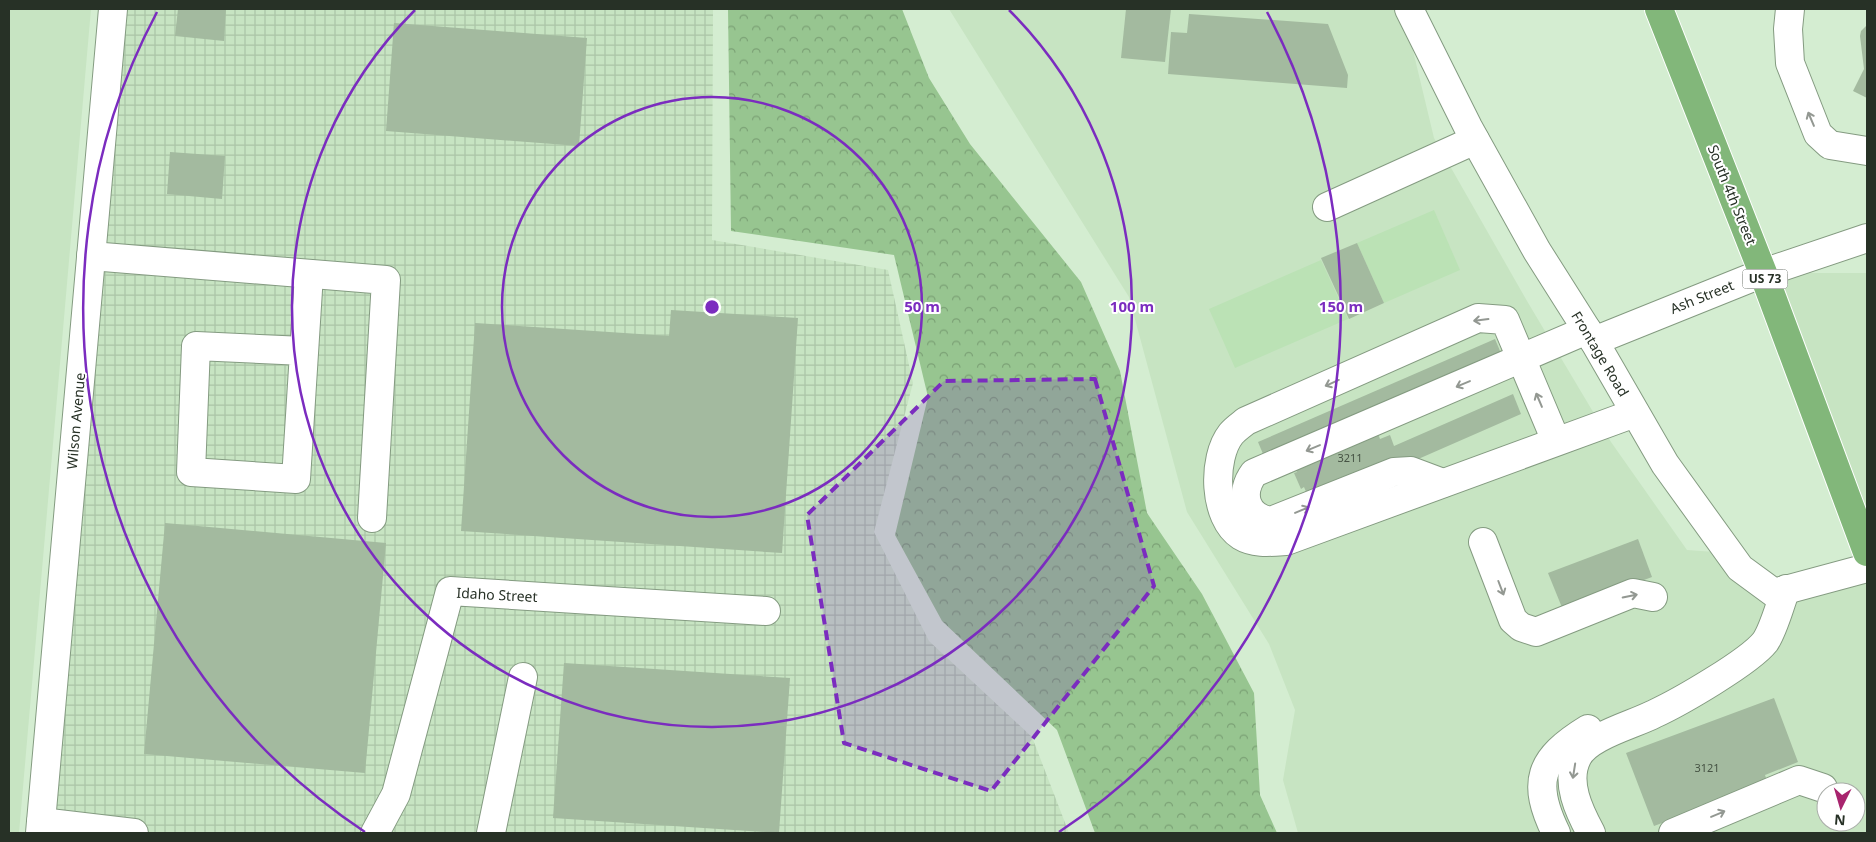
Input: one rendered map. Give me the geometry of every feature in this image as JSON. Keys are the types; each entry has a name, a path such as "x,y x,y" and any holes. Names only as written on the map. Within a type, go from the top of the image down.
{"highway":[{"name":"South 4th Street","path":"1659,9 1763,273 1867,552"}],"street":[{"name":"Wilson Avenue","path":"41,828 112,9"},
{"name":"Frontage Road","path":"1409,9 1475,140 1537,251 1590,335 1665,464 1740,568 1774,593 1867,568"},
{"path":"1790,9 1788,29 1790,63 1798,89 1818,134 1830,145 1856,150"},
{"path":"1327,207 1475,140"},
{"name":"Ash Street","path":"1443,483 1412,471 1394,472 1271,522 1257,518 1250,511 1245,495 1249,480 1254,473 1514,362 1867,238"},
{"path":"91,256 386,280 372,518"},
{"path":"304,351 196,346 191,472 296,479 309,274"},
{"path":"1556,441 1514,362 1505,320 1478,318 1246,421 1231,434 1222,453 1218,491 1229,526 1241,536 1252,541 1286,541 1635,413"},
{"path":"1483,542 1513,620 1521,627 1536,632 1633,593 1654,596"},
{"path":"1591,833 1574,792 1572,773 1576,758 1584,747 1605,735 1655,714 1746,659 1766,641 1786,589"},
{"name":"Idaho Street","path":"375,833 396,794 450,591 766,611"},
{"path":"1556,833 1543,803 1540,789 1544,774 1553,756 1570,740 1599,722 1640,704 1743,646 1766,641"},
{"path":"491,833 523,677"},
{"path":"1673,833 1799,780 1816,786"},
{"path":"41,828 134,833"}],"highlighted area":[{"path":"1095,379 1154,586 991,791 844,743 807,515 944,381"}],"shaded area":[{"path":"9,9 91,9 19,833 9,833"},
{"path":"113,9 713,9 712,240 888,270 913,383 874,532 929,641 1032,737 1069,833 40,833"},
{"path":"949,9 1403,9 1434,138 1527,301 1611,442 1687,550 1729,553 1774,593 1867,568 1867,833 1298,833 1283,780 1295,710 1269,644 1187,512 1129,297"},
{"path":"1434,210 1460,270 1384,303 1357,243"},
{"path":"1321,260 1348,319 1235,368 1209,309"},
{"path":"1763,273 1867,273 1867,552"}],"green space":[{"path":"728,9 902,9 929,78 970,144 1081,282 1120,371 1147,513 1202,594 1254,693 1260,795 1277,833 1095,833 1057,730 942,621 895,535 928,397 894,255 731,231"}],"building":[{"path":"178,9 226,9 224,41 175,36"},
{"path":"1126,9 1171,9 1165,62 1121,58"},
{"path":"1189,14 1328,24 1348,75 1347,88 1168,74 1171,32 1187,33"},
{"path":"394,23 587,38 579,146 386,131"},
{"path":"1867,25 1867,98 1853,91 1864,69 1860,36 1861,31"},
{"path":"170,152 225,156 222,199 167,194"},
{"path":"1357,243 1384,303 1349,319 1321,258"},
{"path":"671,310 798,318 782,553 461,531 475,323 669,336"},
{"path":"1495,339 1503,358 1266,461 1258,442"},
{"path":"1513,394 1521,414 1368,481 1307,494 1304,487 1301,489 1294,473 1297,472 1294,466 1377,431 1380,439 1390,435 1394,446"},
{"path":"165,523 386,543 365,773 144,754"},
{"path":"1638,539 1652,577 1563,610 1548,573"},
{"path":"564,663 790,678 779,833 553,818"},
{"path":"1774,698 1798,762 1765,775 1768,784 1654,826 1626,753"}]}
